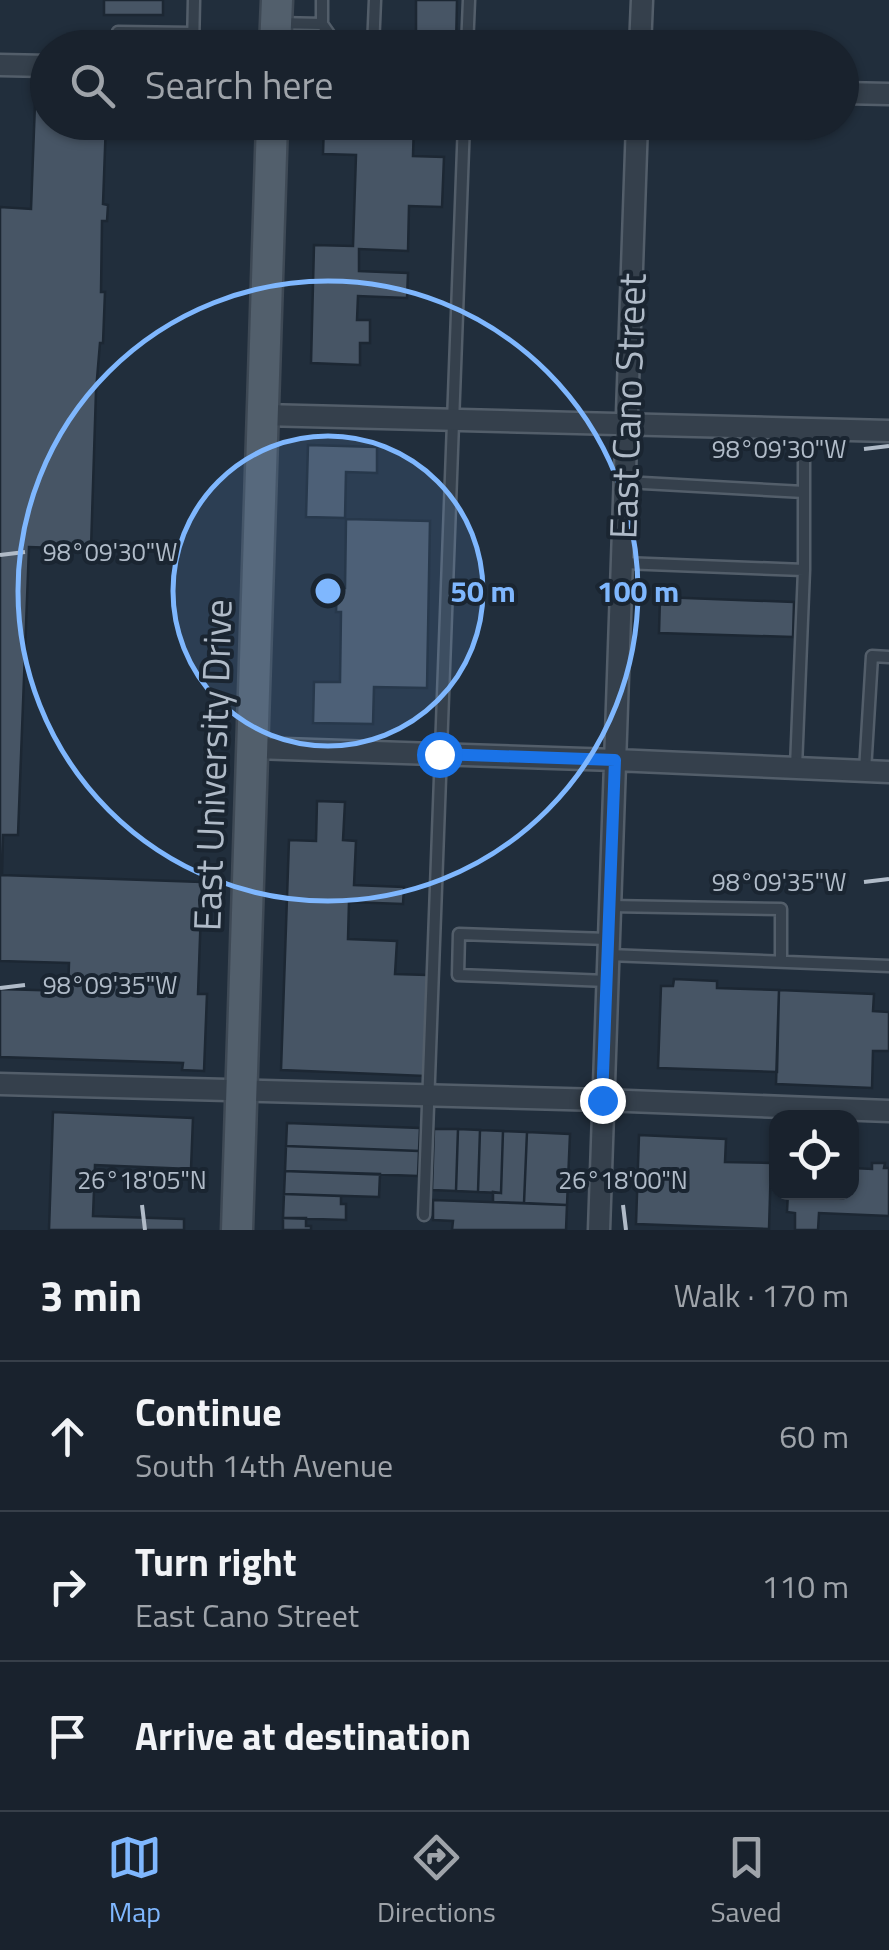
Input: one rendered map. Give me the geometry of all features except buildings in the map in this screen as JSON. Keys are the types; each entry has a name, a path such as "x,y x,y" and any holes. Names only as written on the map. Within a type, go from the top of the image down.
{"main road":[{"name":"East University Drive","path":"238,1230 271,140"}],"street":[{"path":"641,30 642,0"},
{"path":"0,65 30,66"},
{"path":"859,93 889,94"},
{"name":"East Cano Street","path":"599,1230 637,140"},
{"path":"263,415 889,432"},
{"path":"252,748 889,772"},
{"path":"0,1084 889,1111"}],"lane":[{"path":"193,30 194,0"},
{"path":"322,0 326,30"},
{"path":"374,30 375,0"},
{"path":"467,30 468,0"},
{"path":"276,24 322,24"},
{"path":"424,1214 463,140"},
{"path":"796,768 804,570 804,429"},
{"path":"625,482 804,492"},
{"path":"622,563 804,570"},
{"path":"866,770 872,656 889,656"},
{"path":"610,906 781,909 781,961"},
{"path":"607,981 458,974 459,934 781,961 889,966"}],"route":[{"path":"439,754 615,760 602,1100"}]}
